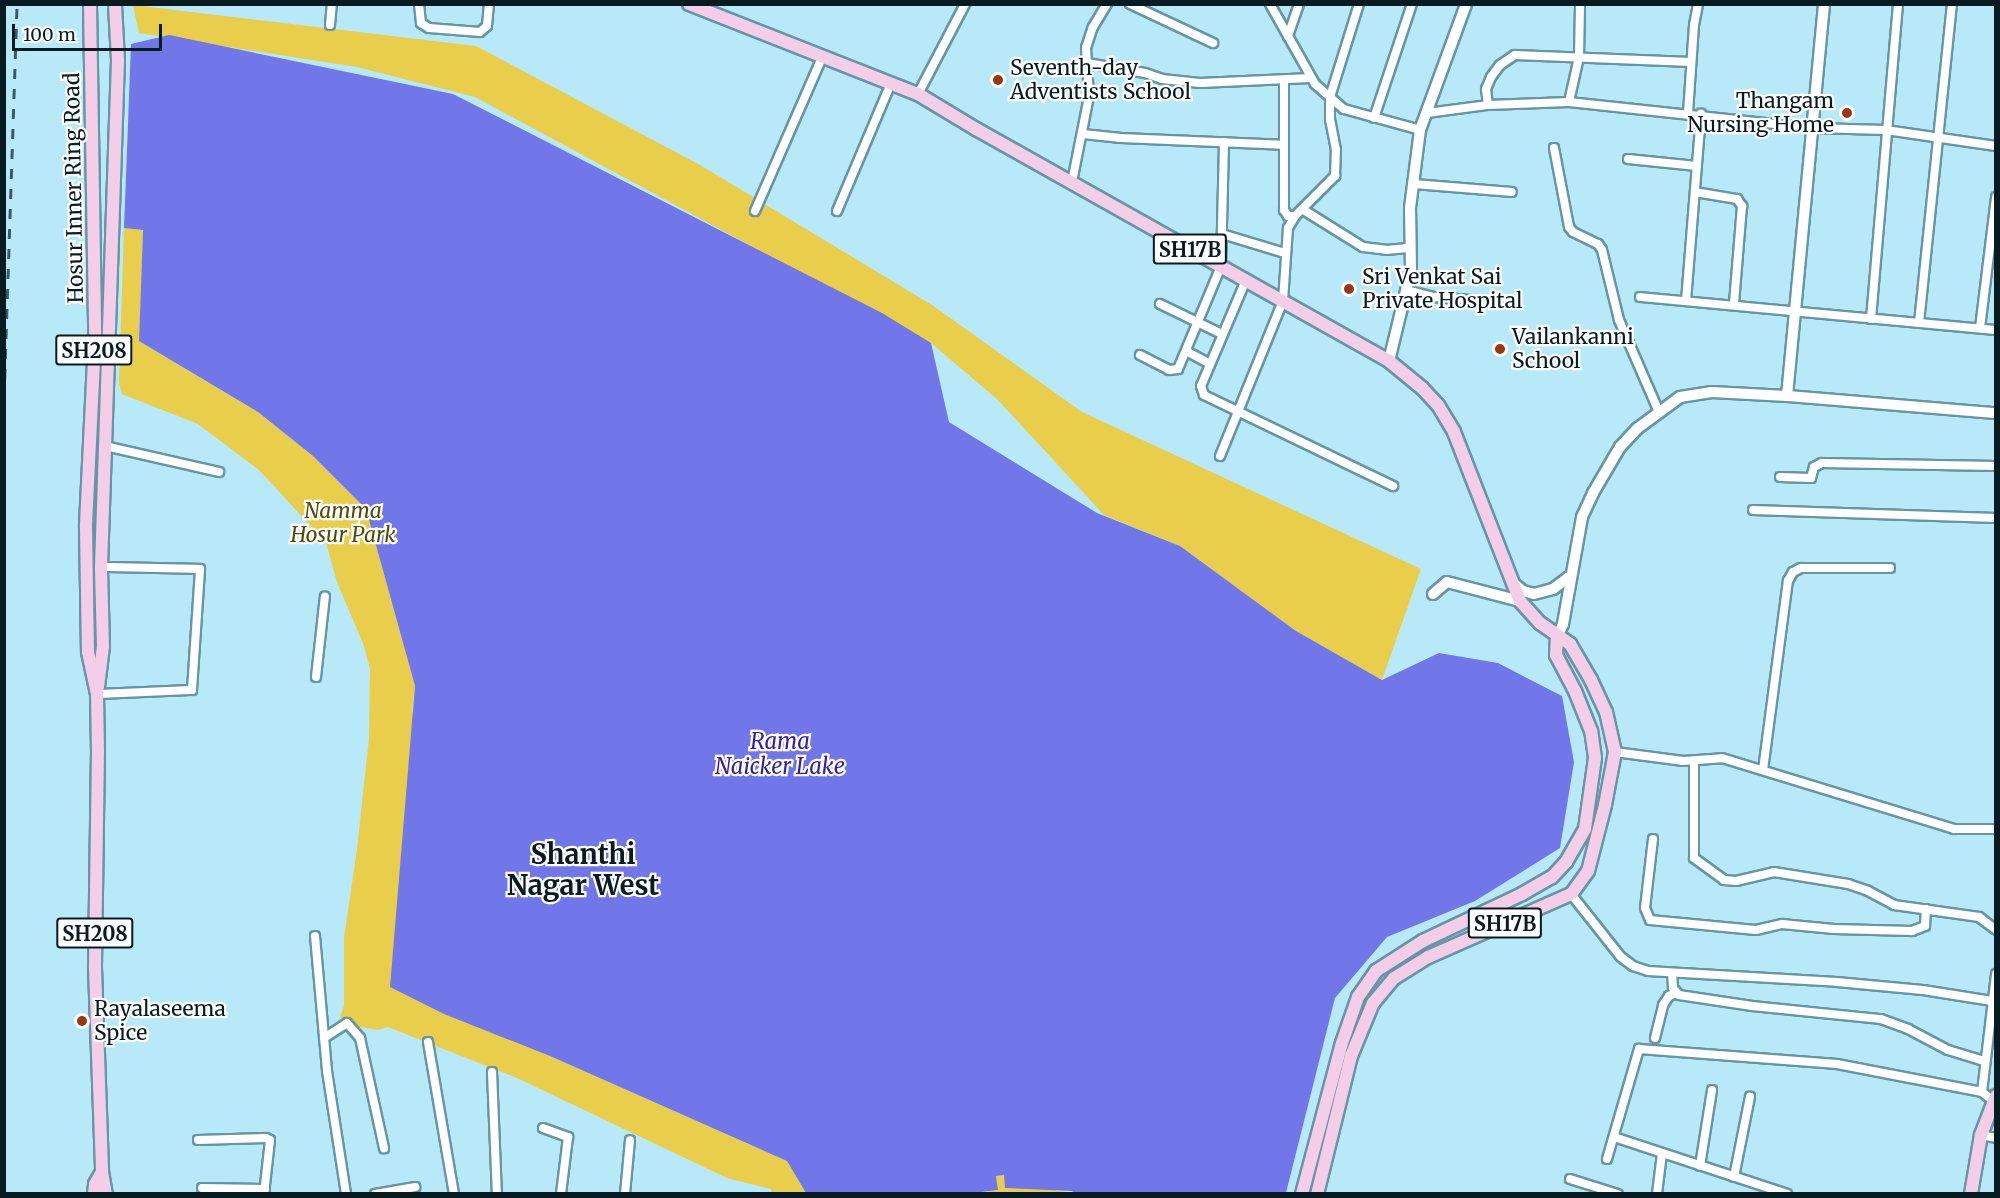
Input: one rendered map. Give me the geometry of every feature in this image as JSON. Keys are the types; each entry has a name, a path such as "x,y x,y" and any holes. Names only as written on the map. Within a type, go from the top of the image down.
{"main road":[{"name":"Hosur Inner Ring Road","path":"90,4 95,340 86,527 88,652 97,694"},
{"name":"Hosur Inner Ring Road","path":"106,1194 102,1172 94,968 97,694 103,646 100,567 118,60 114,4"},
{"name":"SH17B","path":"689,4 918,94 1389,361 1422,388 1438,405 1448,423 1520,601 1557,637 1570,644 1592,680 1606,712 1615,752 1605,805 1588,871 1572,894 1428,957 1394,978 1373,1003 1351,1056 1317,1194"},
{"name":"SH17B","path":"1302,1194 1342,1042 1358,997 1376,971 1423,941 1522,894 1551,877 1576,847 1587,819 1594,758 1586,715 1556,656 1557,637"},
{"path":"1971,1194 1981,1136 1994,1098"},
{"name":"Hosur Inner Ring Road","path":"94,1194 95,1184 102,1172"}],"street":[{"path":"330,25 332,4"},
{"path":"419,4 420,20 429,28 480,32 487,26 489,4"},
{"path":"918,94 965,4"},
{"path":"1072,182 1089,96 1086,48 1094,27 1107,4"},
{"path":"1130,4 1213,43"},
{"path":"1270,4 1311,78 1344,109 1420,130"},
{"path":"1288,36 1299,4"},
{"path":"1220,456 1283,301 1288,228 1299,212 1335,176 1336,150 1330,120 1330,97 1359,4"},
{"path":"1374,118 1412,4"},
{"path":"1389,361 1411,270 1410,208 1420,130 1466,4"},
{"path":"1569,102 1579,57 1580,4"},
{"path":"1688,113 1698,4"},
{"path":"1787,396 1824,4"},
{"path":"1871,319 1898,4"},
{"path":"1919,323 1952,4"},
{"path":"755,211 823,55"},
{"path":"1488,105 1486,89 1491,77 1500,64 1515,56 1691,62"},
{"path":"1087,63 1145,73 1162,79 1200,83 1311,78"},
{"path":"1284,80 1284,210 1288,216 1299,212 1363,247 1386,250 1411,248"},
{"path":"837,211 891,83"},
{"path":"1427,113 1488,105 1569,102 1701,114 1812,128 1886,130 1995,146"},
{"path":"1686,301 1701,114"},
{"path":"1083,134 1119,138 1284,145"},
{"path":"1140,355 1174,370 1179,366 1221,266 1224,142"},
{"path":"1554,148 1569,227 1573,232 1598,244 1602,250 1619,320 1659,412"},
{"path":"1628,159 1697,166"},
{"path":"1414,184 1512,192"},
{"path":"1695,192 1737,199 1742,206 1734,304"},
{"path":"1980,328 1995,197"},
{"path":"1222,234 1285,253"},
{"path":"1246,280 1210,364 1201,390 1204,395 1393,486"},
{"path":"1406,290 1444,299 1470,300"},
{"path":"1640,297 1995,330"},
{"path":"1160,304 1197,324 1222,334"},
{"path":"1186,351 1210,364"},
{"path":"1557,637 1563,624 1569,577 1582,517 1593,493 1620,447 1638,428 1680,398 1695,394 1787,396 1995,413"},
{"path":"105,446 219,472"},
{"path":"1780,477 1811,478 1814,467 1822,463 1995,465"},
{"path":"1753,510 1995,518"},
{"path":"97,694 192,690 200,568 100,567"},
{"path":"1763,770 1788,581 1794,572 1802,568 1890,568"},
{"path":"1512,583 1523,591 1534,594 1553,589 1569,577"},
{"path":"1433,594 1447,582 1520,601"},
{"path":"316,677 325,596"},
{"path":"1615,752 1683,761 1722,758 1954,829 1995,829"},
{"path":"1694,761 1694,858 1724,880 1736,881 1774,872 1848,884 1869,891 1894,906 1979,917 1995,930"},
{"path":"1653,839 1645,908 1650,920 1756,930 1782,924 1834,929 1912,931 1925,926 1926,909"},
{"path":"1572,894 1621,957 1633,966 1648,971 1837,982 1923,990 1992,1001"},
{"path":"315,936 324,1038 346,1194"},
{"path":"1672,973 1676,993"},
{"path":"1982,1092 1995,974"},
{"path":"1655,1038 1664,1005 1669,996 1676,993 1752,1006 1881,1019 1908,1029 1948,1050 1985,1060"},
{"path":"324,1038 347,1023 360,1038 384,1148"},
{"path":"428,1042 454,1194"},
{"path":"1607,1159 1640,1049 1837,1064 1982,1092 1994,1098"},
{"path":"492,1072 497,1194"},
{"path":"1700,1166 1712,1090"},
{"path":"1734,1177 1750,1097"},
{"path":"543,1128 568,1137 561,1194"},
{"path":"1981,1136 1995,1138"},
{"path":"1614,1137 1787,1194"},
{"path":"198,1140 266,1138 270,1140 265,1191 202,1188"},
{"path":"625,1194 630,1140"},
{"path":"1657,1194 1662,1153"},
{"path":"1570,1179 1618,1194"},
{"path":"375,1194 416,1187"}],"green space":[{"path":"133,5 476,46 700,165 932,305 1082,412 1421,569 1382,680 1296,631 1180,546 1104,515 998,400 931,343 475,97 357,67 139,33"},
{"name":"Namma Hosur Park","path":"124,228 143,230 139,341 258,412 313,456 366,509 415,686 412,711 550,1056 787,1161 806,1193 772,1193 771,1189 727,1178 517,1078 388,1027 378,1030 349,1025 340,1017 344,1006 344,938 357,849 369,738 370,669 364,646 337,582 326,543 259,470 198,424 122,394 119,383"},
{"path":"1005,1175 1006,1183 1074,1193 972,1194 997,1190 996,1176"}],"water":[{"name":"Rama Naicker Lake","path":"169,35 453,94 882,313 931,343 949,422 1097,513 1180,546 1296,631 1382,680 1439,653 1498,663 1562,696 1574,762 1560,848 1475,901 1387,937 1335,998 1286,1193 1074,1193 1072,1191 1005,1188 1004,1175 996,1176 998,1190 972,1193 806,1193 787,1161 550,1056 444,1014 390,987 415,686 366,509 313,456 258,412 139,341 143,230 124,228 131,44"}],"railway":[{"path":"4,398 17,4"}],"place":[{"name":"Seventh-day Adventists School","path":"998,80"},
{"name":"Thangam Nursing Home","path":"1847,113"},
{"name":"Sri Venkat Sai Private Hospital","path":"1349,289"},
{"name":"Vailankanni School","path":"1500,349"},
{"name":"Rayalaseema Spice","path":"82,1021"}],"district":[{"name":"Shanthi Nagar West","path":"583,870"}]}
